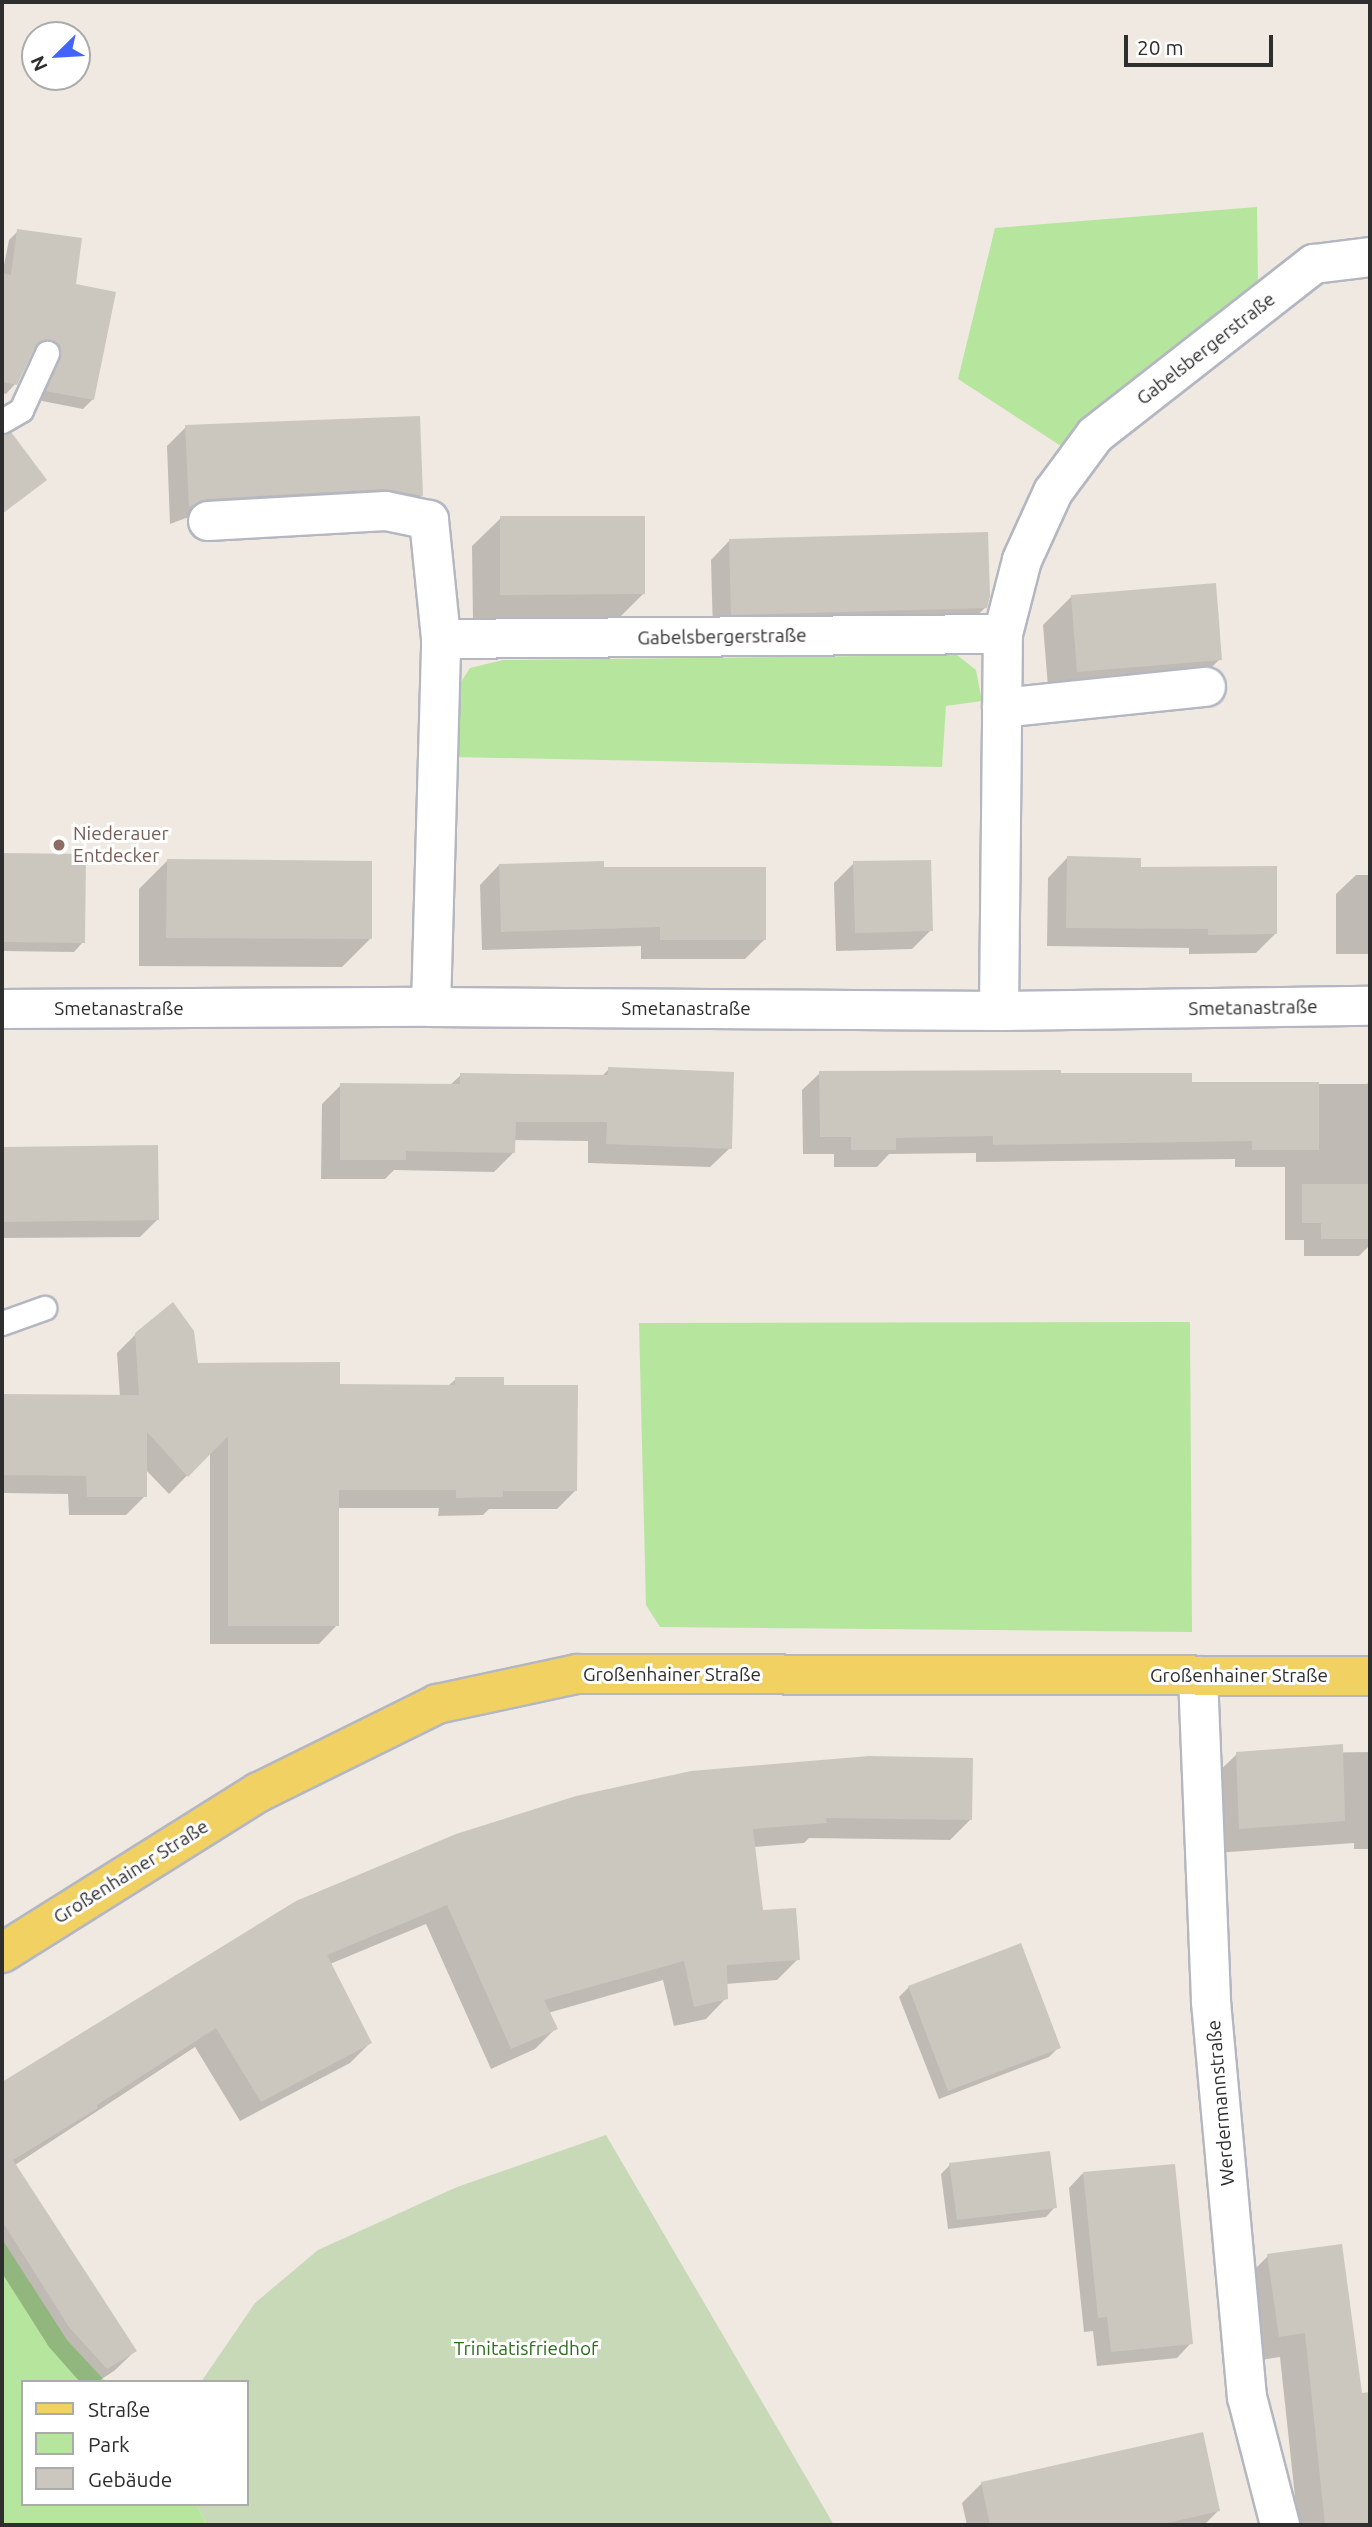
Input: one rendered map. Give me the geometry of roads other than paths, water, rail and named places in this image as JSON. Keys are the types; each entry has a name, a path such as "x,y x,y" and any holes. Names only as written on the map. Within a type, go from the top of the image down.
{"main road":[{"name":"Großenhainer Straße","path":"2,1953 259,1792 437,1704 577,1674 1370,1676"}],"street":[{"name":"Gabelsbergerstraße","path":"999,1011 1003,634 1022,561 1053,492 1095,435 1314,264 1370,257"},
{"path":"208,521 386,511 429,520 441,639 431,1007"},
{"name":"Gabelsbergerstraße","path":"441,639 1003,634"},
{"path":"1002,708 1206,687"},
{"name":"Smetanastraße","path":"2,1009 431,1007 999,1011 1370,1006"},
{"name":"Werdermannstraße","path":"1198,1676 1211,2002 1247,2397 1280,2525"}],"lane":[{"path":"2,421 21,410 47,353"},
{"path":"2,1322 44,1308"}],"place":[{"name":"Niederauer Entdecker","path":"59,845"}],"park label":[{"name":"Trinitatisfriedhof","path":"526,2349"}]}
